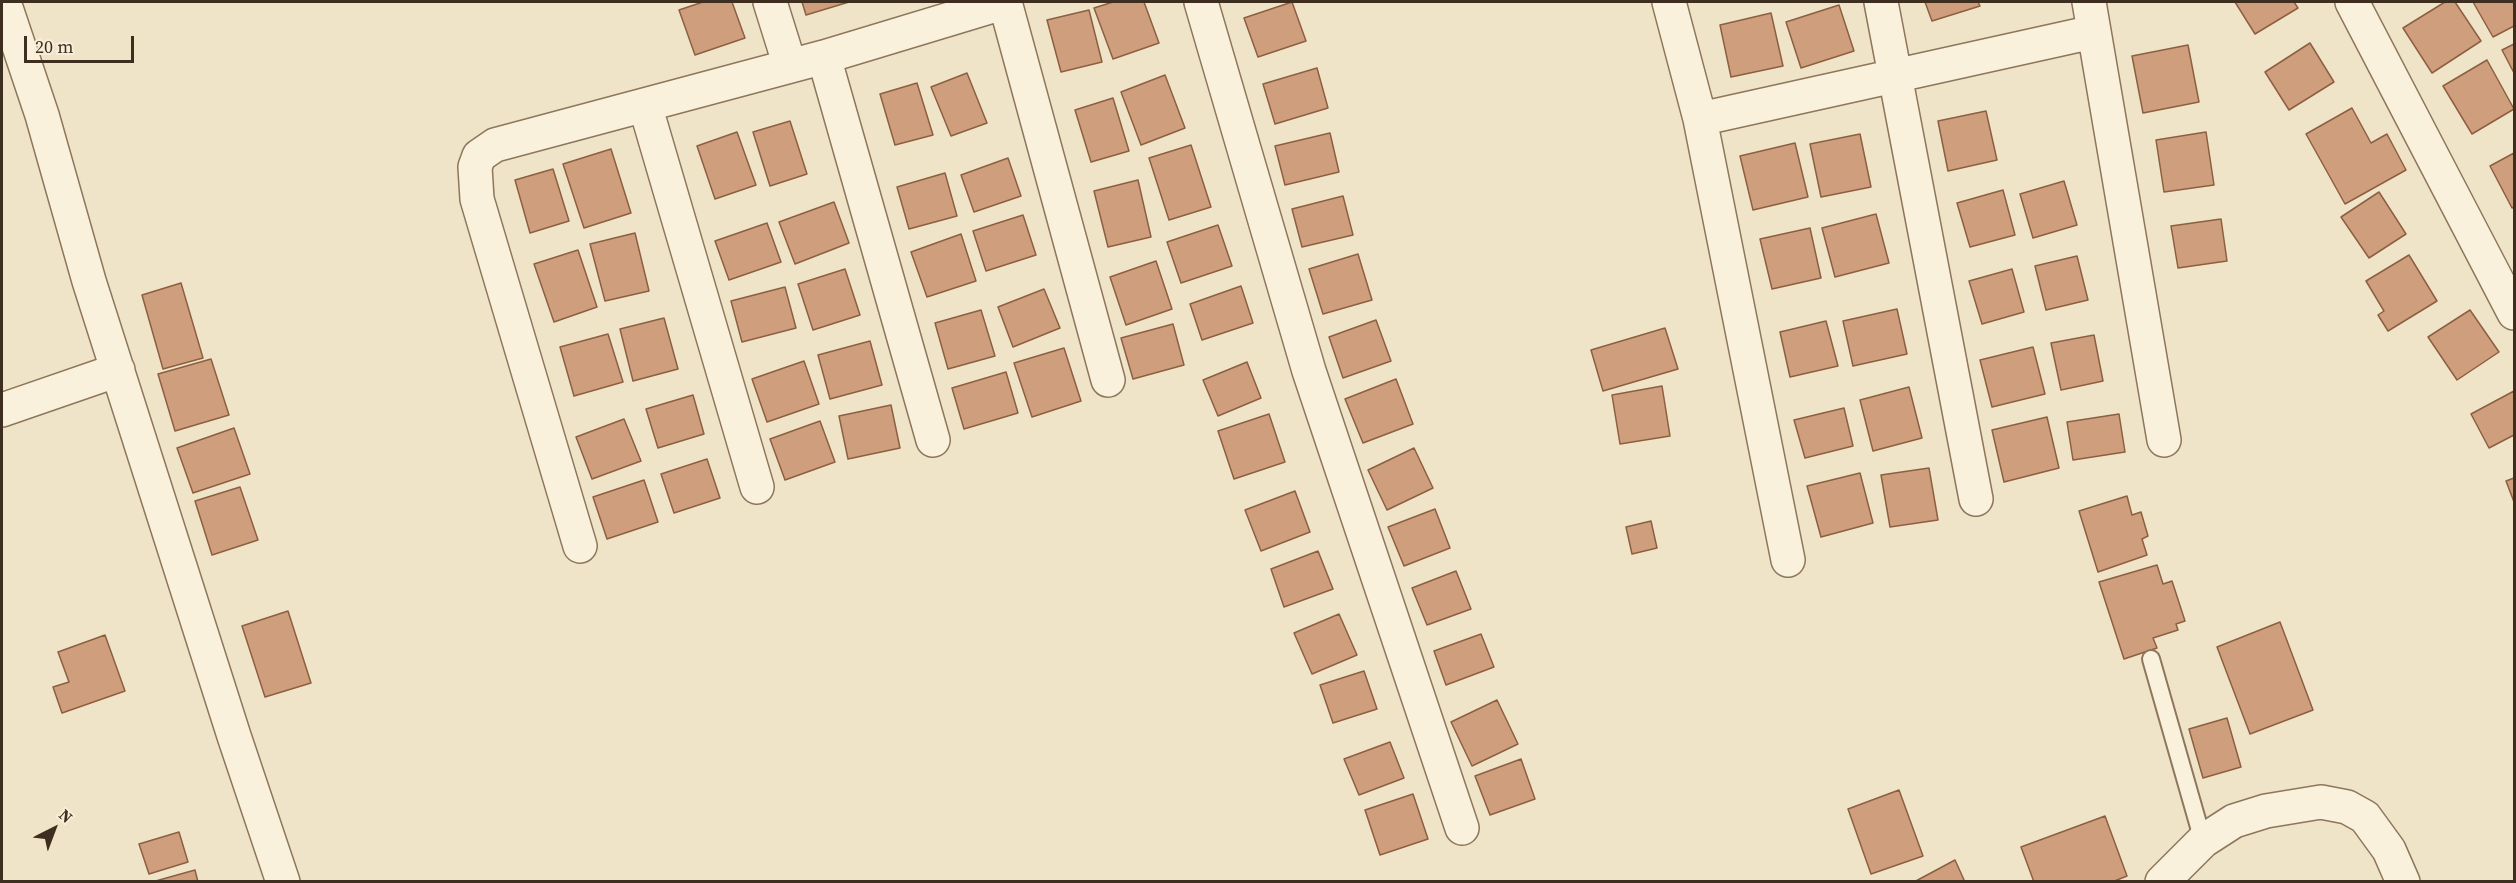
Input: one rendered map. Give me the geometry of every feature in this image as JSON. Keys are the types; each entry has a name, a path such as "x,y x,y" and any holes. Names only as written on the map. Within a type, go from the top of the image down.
{"street":[{"path":"4,2 42,115 89,281 283,882"},
{"path":"770,2 790,66"},
{"path":"1201,2 1309,372 1462,828"},
{"path":"1670,2 1700,119 1788,560"},
{"path":"1881,2 1977,500"},
{"path":"2352,2 2514,313"},
{"path":"580,546 477,199 475,166 479,156 495,145 824,57 993,3 1108,380"},
{"path":"1700,119 1896,75 2091,17 2164,440"},
{"path":"824,57 933,440"},
{"path":"645,105 756,487"},
{"path":"2,411 118,370"},
{"path":"2162,882 2203,841 2234,821 2266,811 2321,802 2347,807 2366,817 2389,850 2403,882"}],"lane":[{"path":"2151,659 2203,841"}],"building":[{"path":"703,2 732,2 745,38 695,55 679,10"},
{"path":"802,2 849,2 806,15"},
{"path":"1113,2 1144,2 1159,43 1113,59 1094,8"},
{"path":"1292,2 1306,41 1258,57 1244,18"},
{"path":"1925,2 1978,2 1980,6 1932,21"},
{"path":"2235,2 2294,2 2298,8 2255,34"},
{"path":"2445,2 2455,2 2481,41 2432,73 2403,28"},
{"path":"2473,2 2514,2 2514,26 2493,37"},
{"path":"1839,5 1854,51 1801,68 1786,22"},
{"path":"1089,10 1102,62 1061,72 1047,20"},
{"path":"1771,13 1783,66 1731,77 1720,25"},
{"path":"2310,43 2334,82 2289,110 2265,72"},
{"path":"2514,44 2514,73 2502,50"},
{"path":"2188,45 2199,102 2143,113 2132,56"},
{"path":"2487,60 2514,109 2472,134 2443,86"},
{"path":"1317,68 1328,108 1275,124 1263,84"},
{"path":"967,73 987,123 951,136 931,87"},
{"path":"1165,75 1185,128 1141,145 1121,92"},
{"path":"917,83 933,135 895,145 880,94"},
{"path":"1113,98 1129,151 1091,162 1075,110"},
{"path":"2352,108 2371,143 2387,134 2406,170 2345,204 2306,134"},
{"path":"1986,111 1997,160 1948,171 1938,121"},
{"path":"790,121 807,174 770,186 753,132"},
{"path":"737,132 756,185 715,199 697,146"},
{"path":"2206,132 2214,185 2164,192 2156,140"},
{"path":"1330,133 1339,172 1285,185 1275,146"},
{"path":"1860,134 1871,187 1821,197 1810,144"},
{"path":"1795,143 1808,197 1753,210 1740,156"},
{"path":"1191,145 1211,207 1169,220 1149,158"},
{"path":"611,149 631,213 584,228 563,164"},
{"path":"2514,153 2514,207 2512,208 2490,166"},
{"path":"1008,158 1021,196 974,212 961,175"},
{"path":"553,169 569,221 530,233 515,180"},
{"path":"945,173 957,216 909,229 897,187"},
{"path":"1138,180 1151,237 1108,247 1094,191"},
{"path":"2064,181 2077,225 2033,238 2020,194"},
{"path":"2003,190 2015,235 1970,247 1957,203"},
{"path":"2379,192 2406,234 2369,258 2341,217"},
{"path":"1343,196 1353,235 1302,247 1292,209"},
{"path":"834,202 849,243 795,264 779,222"},
{"path":"1876,214 1889,263 1835,277 1822,228"},
{"path":"1023,215 1036,255 986,271 973,231"},
{"path":"2221,219 2227,261 2178,268 2171,226"},
{"path":"767,223 781,262 729,280 715,241"},
{"path":"1218,225 1232,266 1181,283 1167,242"},
{"path":"1810,228 1821,278 1772,289 1760,239"},
{"path":"635,233 649,291 605,301 590,244"},
{"path":"961,234 976,281 927,297 911,252"},
{"path":"578,250 597,307 554,322 534,264"},
{"path":"1358,254 1372,300 1323,314 1309,269"},
{"path":"2409,255 2437,301 2388,331 2378,315 2384,311 2366,281"},
{"path":"2077,256 2088,300 2046,310 2035,266"},
{"path":"1156,261 1172,309 1126,325 1110,277"},
{"path":"845,269 860,315 813,330 798,284"},
{"path":"2012,269 2024,312 1982,324 1969,281"},
{"path":"181,283 203,358 163,369 142,295"},
{"path":"1241,286 1253,323 1202,340 1190,304"},
{"path":"785,287 796,328 742,342 731,301"},
{"path":"1044,289 1060,328 1013,347 998,307"},
{"path":"1897,309 1907,354 1853,366 1843,321"},
{"path":"981,310 995,356 948,369 935,323"},
{"path":"2470,310 2499,352 2457,380 2428,337"},
{"path":"664,318 678,369 633,381 620,329"},
{"path":"1376,320 1391,361 1343,378 1329,337"},
{"path":"1826,321 1838,366 1790,377 1780,332"},
{"path":"1173,324 1184,365 1133,379 1121,338"},
{"path":"1665,328 1678,369 1603,391 1591,350"},
{"path":"608,334 623,382 574,396 560,347"},
{"path":"2094,335 2103,381 2061,390 2051,343"},
{"path":"870,341 882,385 830,399 818,355"},
{"path":"2033,347 2045,394 1992,407 1980,360"},
{"path":"1064,348 1081,401 1032,417 1014,363"},
{"path":"211,359 229,415 175,431 158,374"},
{"path":"804,361 819,404 767,422 752,379"},
{"path":"1247,362 1261,398 1218,416 1203,380"},
{"path":"1006,372 1018,413 964,429 952,388"},
{"path":"1396,379 1413,424 1363,443 1345,399"},
{"path":"1662,386 1670,436 1620,444 1612,395"},
{"path":"1909,387 1922,438 1873,451 1860,400"},
{"path":"2514,391 2514,435 2489,448 2471,414"},
{"path":"693,395 704,434 658,448 646,409"},
{"path":"891,405 900,448 848,459 839,416"},
{"path":"1844,408 1853,446 1805,458 1794,420"},
{"path":"1269,414 1285,462 1234,479 1218,431"},
{"path":"2119,414 2125,452 2073,460 2067,422"},
{"path":"2047,417 2059,468 2004,482 1992,430"},
{"path":"624,419 641,461 592,479 576,437"},
{"path":"820,421 835,462 785,480 770,439"},
{"path":"234,428 250,474 193,493 177,448"},
{"path":"1414,448 1433,488 1387,510 1368,470"},
{"path":"707,459 720,498 674,513 661,474"},
{"path":"1929,468 1938,520 1890,527 1881,475"},
{"path":"1860,473 1873,523 1821,537 1807,486"},
{"path":"2514,478 2514,502 2506,481"},
{"path":"644,480 658,522 607,539 593,497"},
{"path":"240,487 258,540 212,555 195,501"},
{"path":"1295,491 1310,532 1261,551 1245,510"},
{"path":"2127,496 2132,515 2141,512 2148,536 2142,539 2147,555 2098,572 2079,511"},
{"path":"1435,509 1450,548 1404,566 1388,527"},
{"path":"1651,521 1657,548 1632,554 1626,527"},
{"path":"1318,551 1333,589 1284,607 1271,569"},
{"path":"2157,565 2163,584 2172,581 2185,621 2176,624 2178,630 2153,638 2157,648 2124,659 2099,582"},
{"path":"1456,571 1471,609 1427,625 1412,588"},
{"path":"288,611 311,683 265,697 242,626"},
{"path":"1339,614 1357,655 1312,674 1294,633"},
{"path":"2280,622 2313,710 2250,734 2217,647"},
{"path":"1481,634 1494,667 1446,685 1434,651"},
{"path":"105,635 125,691 62,713 53,687 69,682 58,652"},
{"path":"1364,671 1377,709 1333,723 1320,685"},
{"path":"1497,700 1518,744 1472,766 1451,722"},
{"path":"2227,718 2241,767 2203,778 2189,729"},
{"path":"1390,742 1404,778 1359,795 1344,759"},
{"path":"1521,759 1535,799 1490,815 1475,776"},
{"path":"1899,790 1923,856 1871,874 1848,809"},
{"path":"1413,794 1428,839 1380,855 1365,810"},
{"path":"2105,816 2127,876 2112,882 2034,882 2021,847"},
{"path":"179,832 188,862 149,874 139,844"},
{"path":"1955,860 1965,882 1914,882"},
{"path":"195,870 198,882 152,882"}]}
